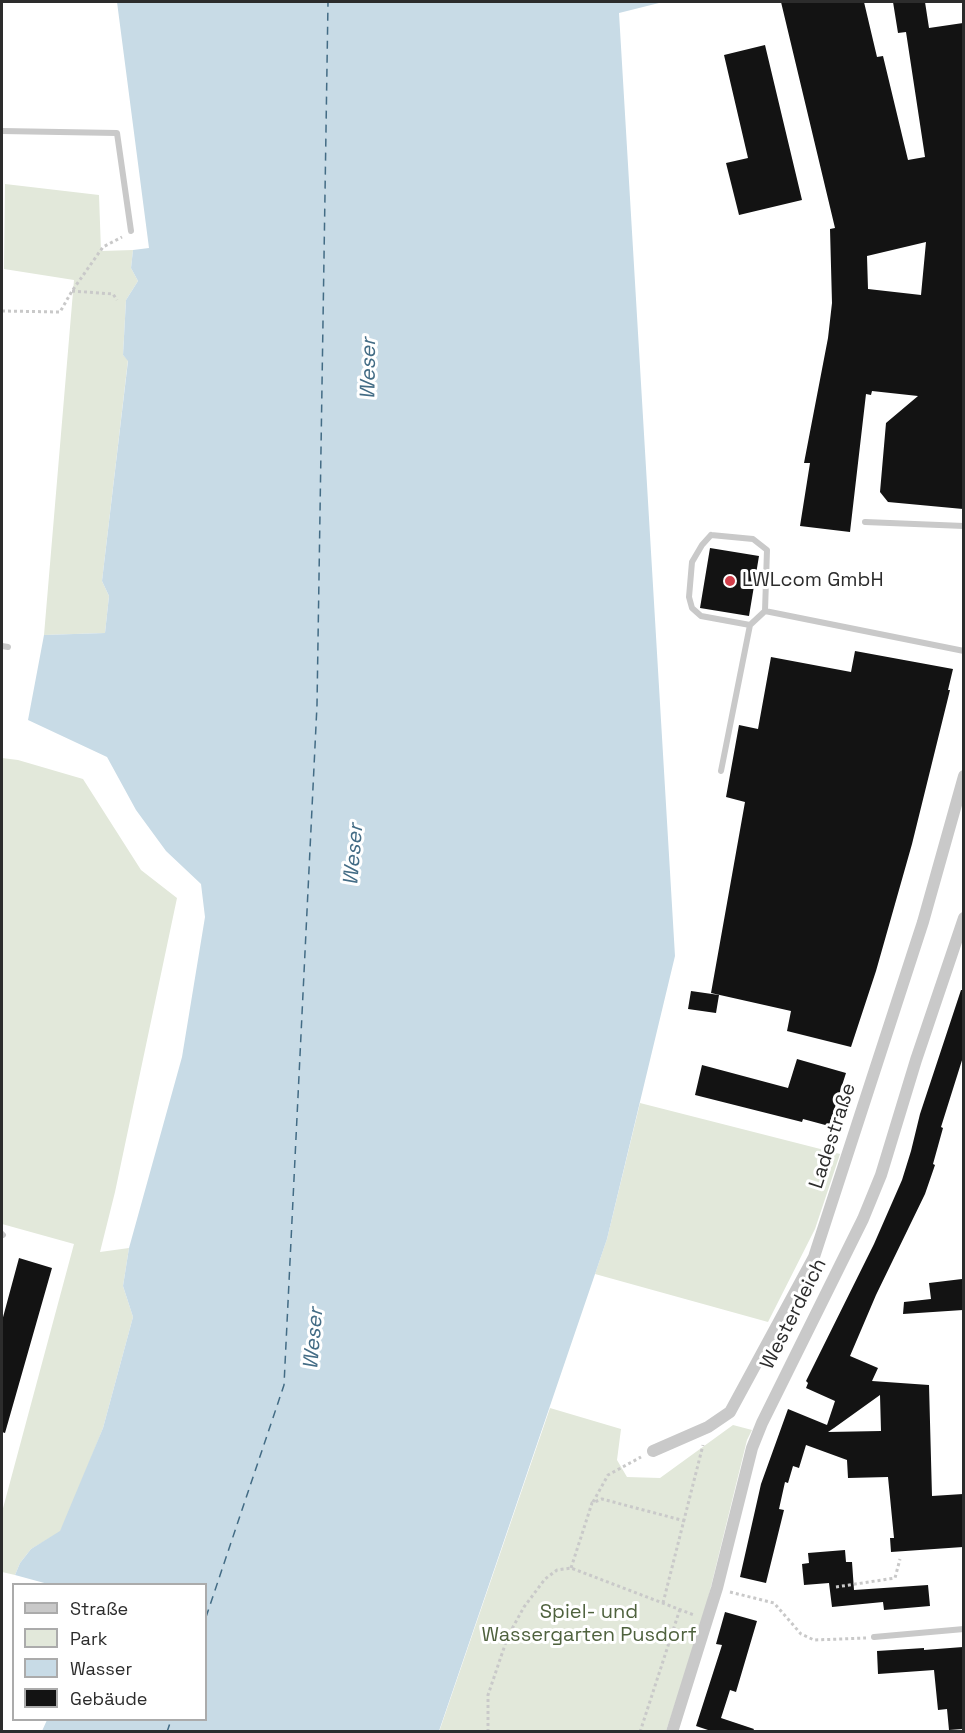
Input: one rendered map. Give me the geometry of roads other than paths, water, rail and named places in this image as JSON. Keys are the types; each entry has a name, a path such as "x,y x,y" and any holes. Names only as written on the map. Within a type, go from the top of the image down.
{"street":[{"name":"Ladestraße","path":"653,1451 708,1427 730,1412 814,1257 923,922 963,776"},
{"name":"Westerdeich","path":"672,1731 717,1588 752,1448 762,1423 863,1219 881,1175 963,918"}],"lane":[{"path":"2,131 117,133 131,231"},
{"path":"865,522 963,526"},
{"path":"721,771 750,625 765,611 767,550 753,539 711,536 702,545 692,562 689,597 692,608 701,616 750,625"},
{"path":"765,611 963,651"},
{"path":"874,1637 963,1629"}],"water":[{"name":"Weser","path":"117,2 663,2 619,13 675,956 607,1239 439,1731 42,1731 47,1721 207,1721 207,1583 44,1583 15,1575 20,1563 31,1549 60,1531 103,1428 133,1317 123,1286 129,1248 182,1057 205,917 201,884 166,851 136,810 107,757 28,720 44,635 105,633 109,596 102,581 128,361 123,355 126,300 138,281 131,268 133,250 149,248"}],"place":[{"name":"LWLcom GmbH","path":"730,581"}],"park label":[{"name":"Spiel- und Wassergarten Pusdorf","path":"589,1624"}]}
